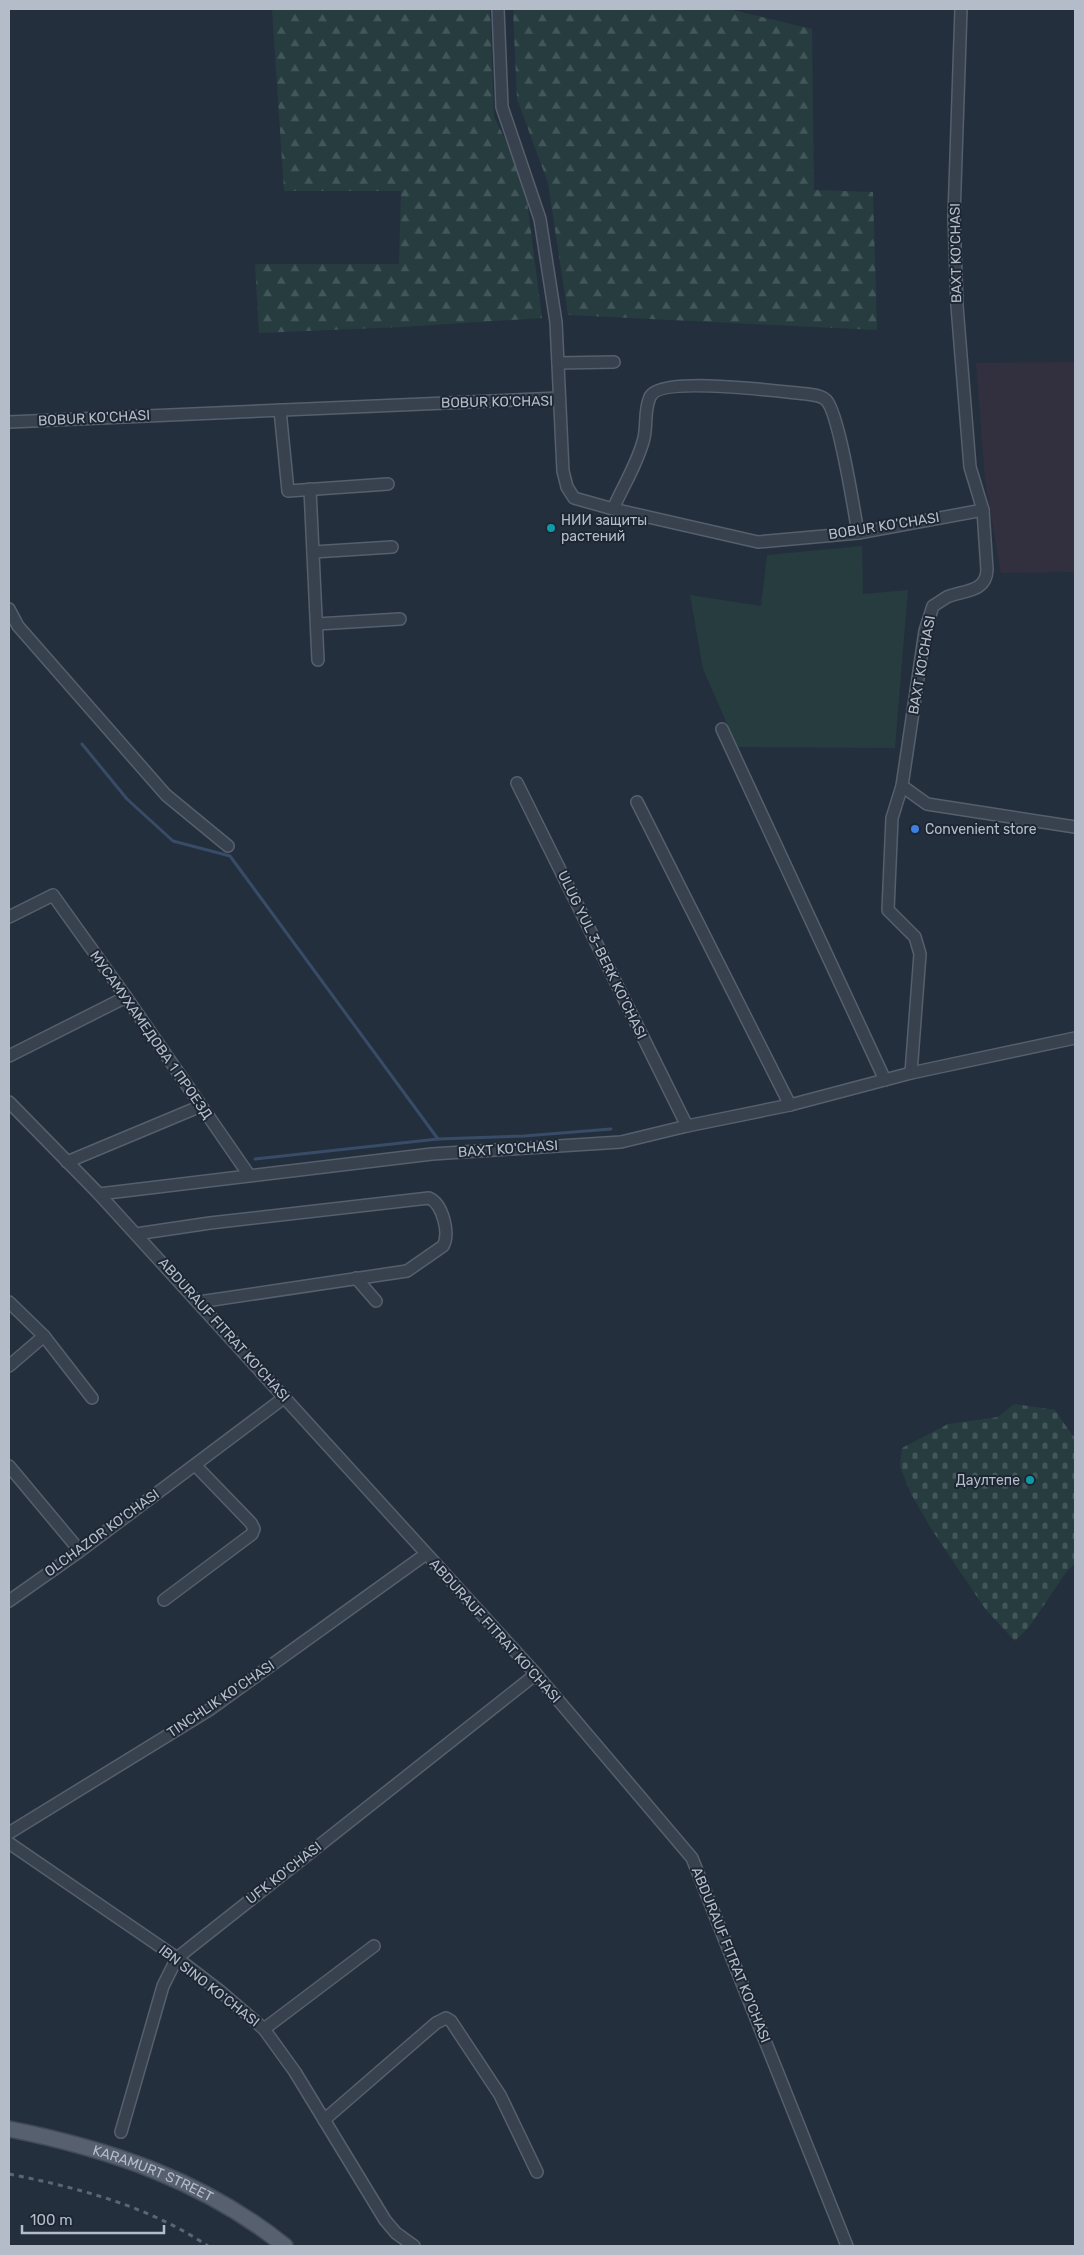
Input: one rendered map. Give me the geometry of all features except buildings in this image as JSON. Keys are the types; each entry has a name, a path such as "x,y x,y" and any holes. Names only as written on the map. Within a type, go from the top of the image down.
{"main road":[{"name":"KARAMURT STREET","path":"9,2129 50,2137 116,2155 164,2174 225,2204 285,2246"},
{"name":"KARAMURT STREET","path":"9,2134 83,2151 145,2171 221,2208 278,2246"}],"street":[{"path":"498,9 502,108 540,219 556,322 559,398"},
{"name":"BAXT KO'CHASI","path":"910,1073 920,954 916,937 888,910 892,818 902,786 925,631 933,606 948,597 976,588 985,581 987,576 983,510 970,467 957,306 954,216 961,9"},
{"path":"558,363 614,362"},
{"path":"613,508 640,452 650,396 655,390 668,387 709,385 808,394 820,396 829,405 840,438 858,533"},
{"name":"BOBUR KO'CHASI","path":"9,422 559,398 563,471 567,487 574,498 758,542 858,533 983,510"},
{"path":"280,410 288,491 388,484"},
{"path":"310,489 318,660"},
{"path":"313,552 392,547"},
{"path":"9,609 18,626 166,795 228,846"},
{"path":"316,624 400,620"},
{"path":"722,729 885,1080"},
{"name":"ULUG YUL 3-BERK KO'CHASI","path":"517,783 687,1126"},
{"path":"902,786 927,804 1075,827"},
{"path":"637,802 790,1105"},
{"name":"МУСАМУХАМЕДОВА 1 ПРОЕЗД","path":"9,917 53,895 249,1175"},
{"path":"9,1056 126,997"},
{"name":"BAXT KO'CHASI","path":"99,1194 432,1154 621,1142 687,1126 790,1105 910,1073 1075,1038"},
{"name":"ABDURAUF FITRAT KO'CHASI","path":"9,1102 136,1234 536,1674 692,1858 847,2246"},
{"path":"67,1162 201,1106"},
{"path":"136,1234 210,1223 429,1198 440,1207 446,1240 443,1246 407,1271 198,1302"},
{"path":"356,1278 376,1301"},
{"path":"9,1302 44,1336 92,1398"},
{"path":"9,1366 44,1336"},
{"name":"OLCHAZOR KO'CHASI","path":"9,1601 80,1551 285,1397"},
{"path":"164,1600 252,1534 254,1529 251,1523 195,1465"},
{"path":"9,1466 80,1551"},
{"name":"TINCHLIK KO'CHASI","path":"9,1833 209,1710 426,1554"},
{"name":"UFK KO'CHASI","path":"121,2132 163,1986 176,1958 536,1674"},
{"name":"IBN SINO KO'CHASI","path":"9,1843 176,1958 220,1991 264,2029 295,2072 385,2220 396,2234 414,2246"},
{"path":"264,2029 374,1946"},
{"path":"324,2120 436,2023 446,2018 451,2022 500,2095 537,2172"}],"shaded area":[{"path":"1075,362 1075,572 1001,573 985,480 976,363"}],"green space":[{"path":"272,9 490,9 494,117 524,177 542,318 402,327 259,333 255,264 399,264 401,191 284,191"},
{"path":"513,9 729,9 812,29 814,190 873,192 877,330 568,315 548,183 517,99"},
{"path":"862,546 863,594 908,590 895,748 737,747 703,669 690,595 761,606 767,555"},
{"path":"1014,1404 1055,1410 1075,1437 1075,1564 1067,1571 1029,1627 1015,1641 986,1610 932,1530 911,1494 900,1467 902,1448 948,1424 998,1417"}],"waterway":[{"path":"82,744 127,799 173,841 230,856 438,1139"},
{"path":"255,1159 438,1139 524,1136 611,1129"}],"railway":[{"path":"9,2174 87,2192 137,2209 185,2232 208,2246"}],"place":[{"name":"НИИ защиты растений","path":"551,528"},
{"name":"Convenient store","path":"915,829"},
{"name":"Даултепе","path":"1030,1480"}]}
